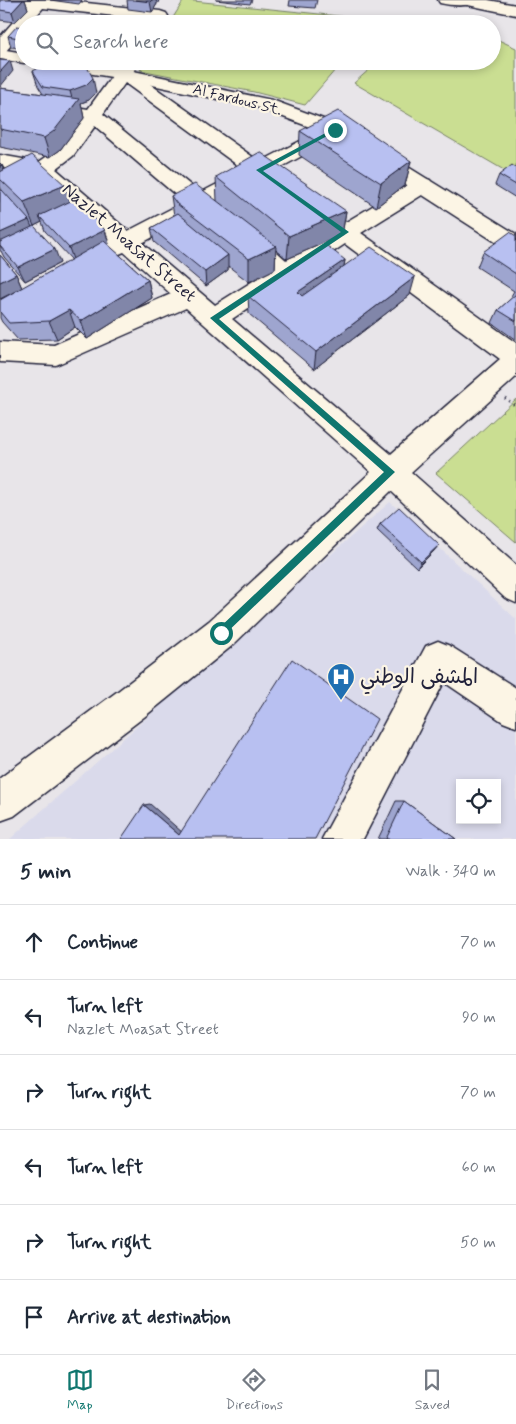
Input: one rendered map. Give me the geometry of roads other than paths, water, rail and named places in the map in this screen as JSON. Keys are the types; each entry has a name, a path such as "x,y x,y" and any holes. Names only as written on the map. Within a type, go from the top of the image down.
{"street":[{"path":"17,0 40,1 127,15"},
{"path":"161,15 169,0"},
{"path":"446,0 471,1 516,10"},
{"path":"28,15 40,1"},
{"path":"0,47 15,30"},
{"path":"0,54 15,56"},
{"path":"0,194 43,169 66,152 127,70"},
{"path":"131,70 294,196 516,356"},
{"name":"Al Fardous St.","path":"136,70 265,104 335,130 516,244"},
{"path":"0,100 93,116 198,204 286,272"},
{"path":"93,259 335,130"},
{"path":"0,161 43,169"},
{"name":"Nazlet Moasat Street","path":"43,169 390,472 516,587"},
{"path":"214,318 346,232 423,185"},
{"path":"0,352 56,355 190,296"},
{"path":"0,802 131,704 221,633 390,472 516,361"},
{"path":"342,839 438,658 516,709"}],"place":[{"name":"المشفى الوطني","path":"341,701"}]}
